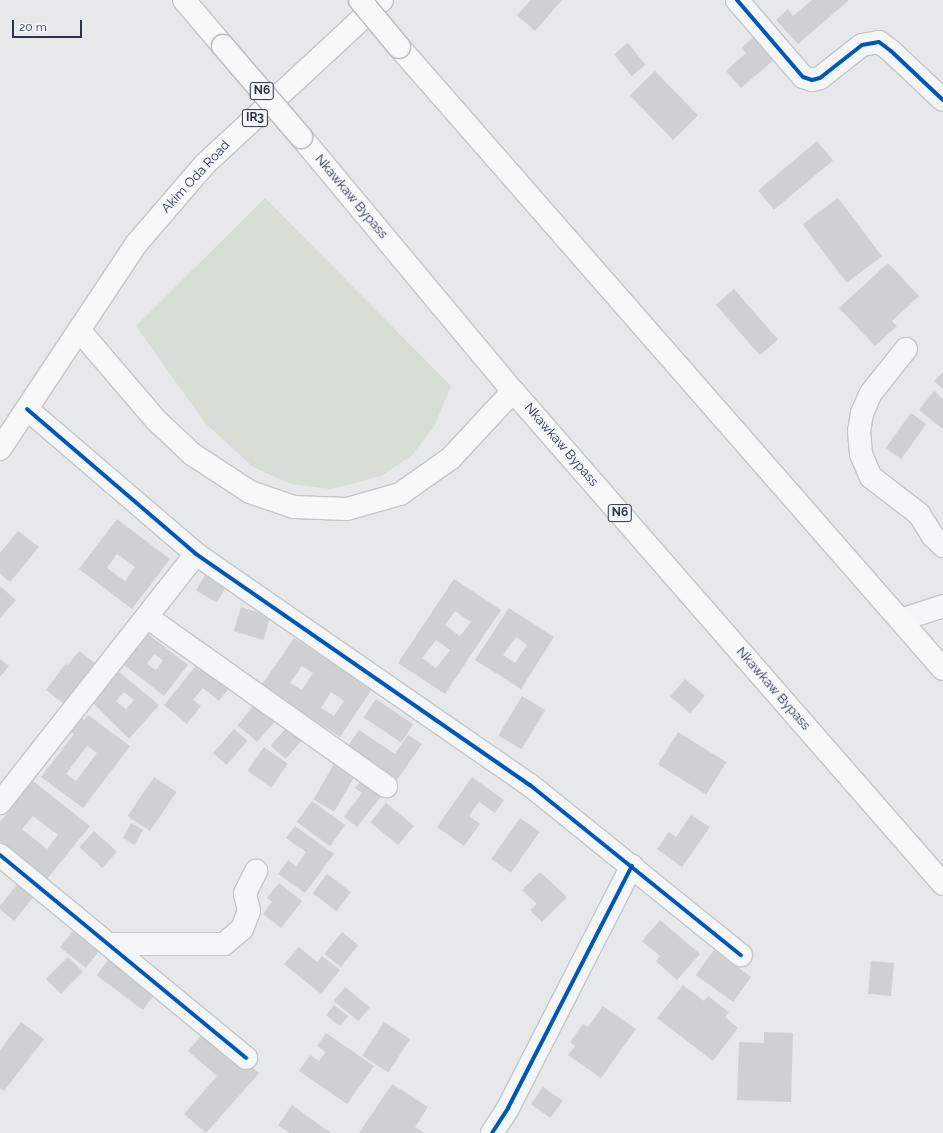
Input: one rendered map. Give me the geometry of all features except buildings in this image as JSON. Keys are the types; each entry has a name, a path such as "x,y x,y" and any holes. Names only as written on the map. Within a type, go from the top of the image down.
{"main road":[{"name":"Nkawkaw Bypass","path":"184,0 514,390 943,884"},
{"path":"360,0 399,47 943,669"},
{"name":"Akim Oda Road","path":"79,330 137,243 205,164 382,0"},
{"path":"79,330 156,420 192,454 250,492 294,507 347,509 400,494 451,458 514,390"},
{"name":"IR3","path":"0,449 79,330"}],"street":[{"path":"737,0 803,77 812,80 820,78 862,45 879,42 891,51 943,100"},
{"path":"906,349 871,393 862,413 859,431 861,454 871,477 919,514 933,536 943,546"},
{"path":"27,409 196,554 530,785 741,955"},
{"path":"0,803 196,554"},
{"path":"901,620 943,606"},
{"path":"147,616 386,786"},
{"path":"0,855 246,1058"},
{"path":"492,1133 508,1108 632,866"},
{"path":"109,944 224,944 242,929 249,911 245,892 256,871"}],"shaded area":[{"path":"265,198 451,386 434,427 412,455 381,476 331,489 291,484 253,467 205,423 136,326"}],"cycle path":[{"path":"737,0 803,77 812,80 820,78 862,45 879,42 891,51 943,100"},
{"path":"27,409 196,554 530,785 741,955"},
{"path":"0,855 246,1058"},
{"path":"492,1133 508,1108 632,866"}]}
